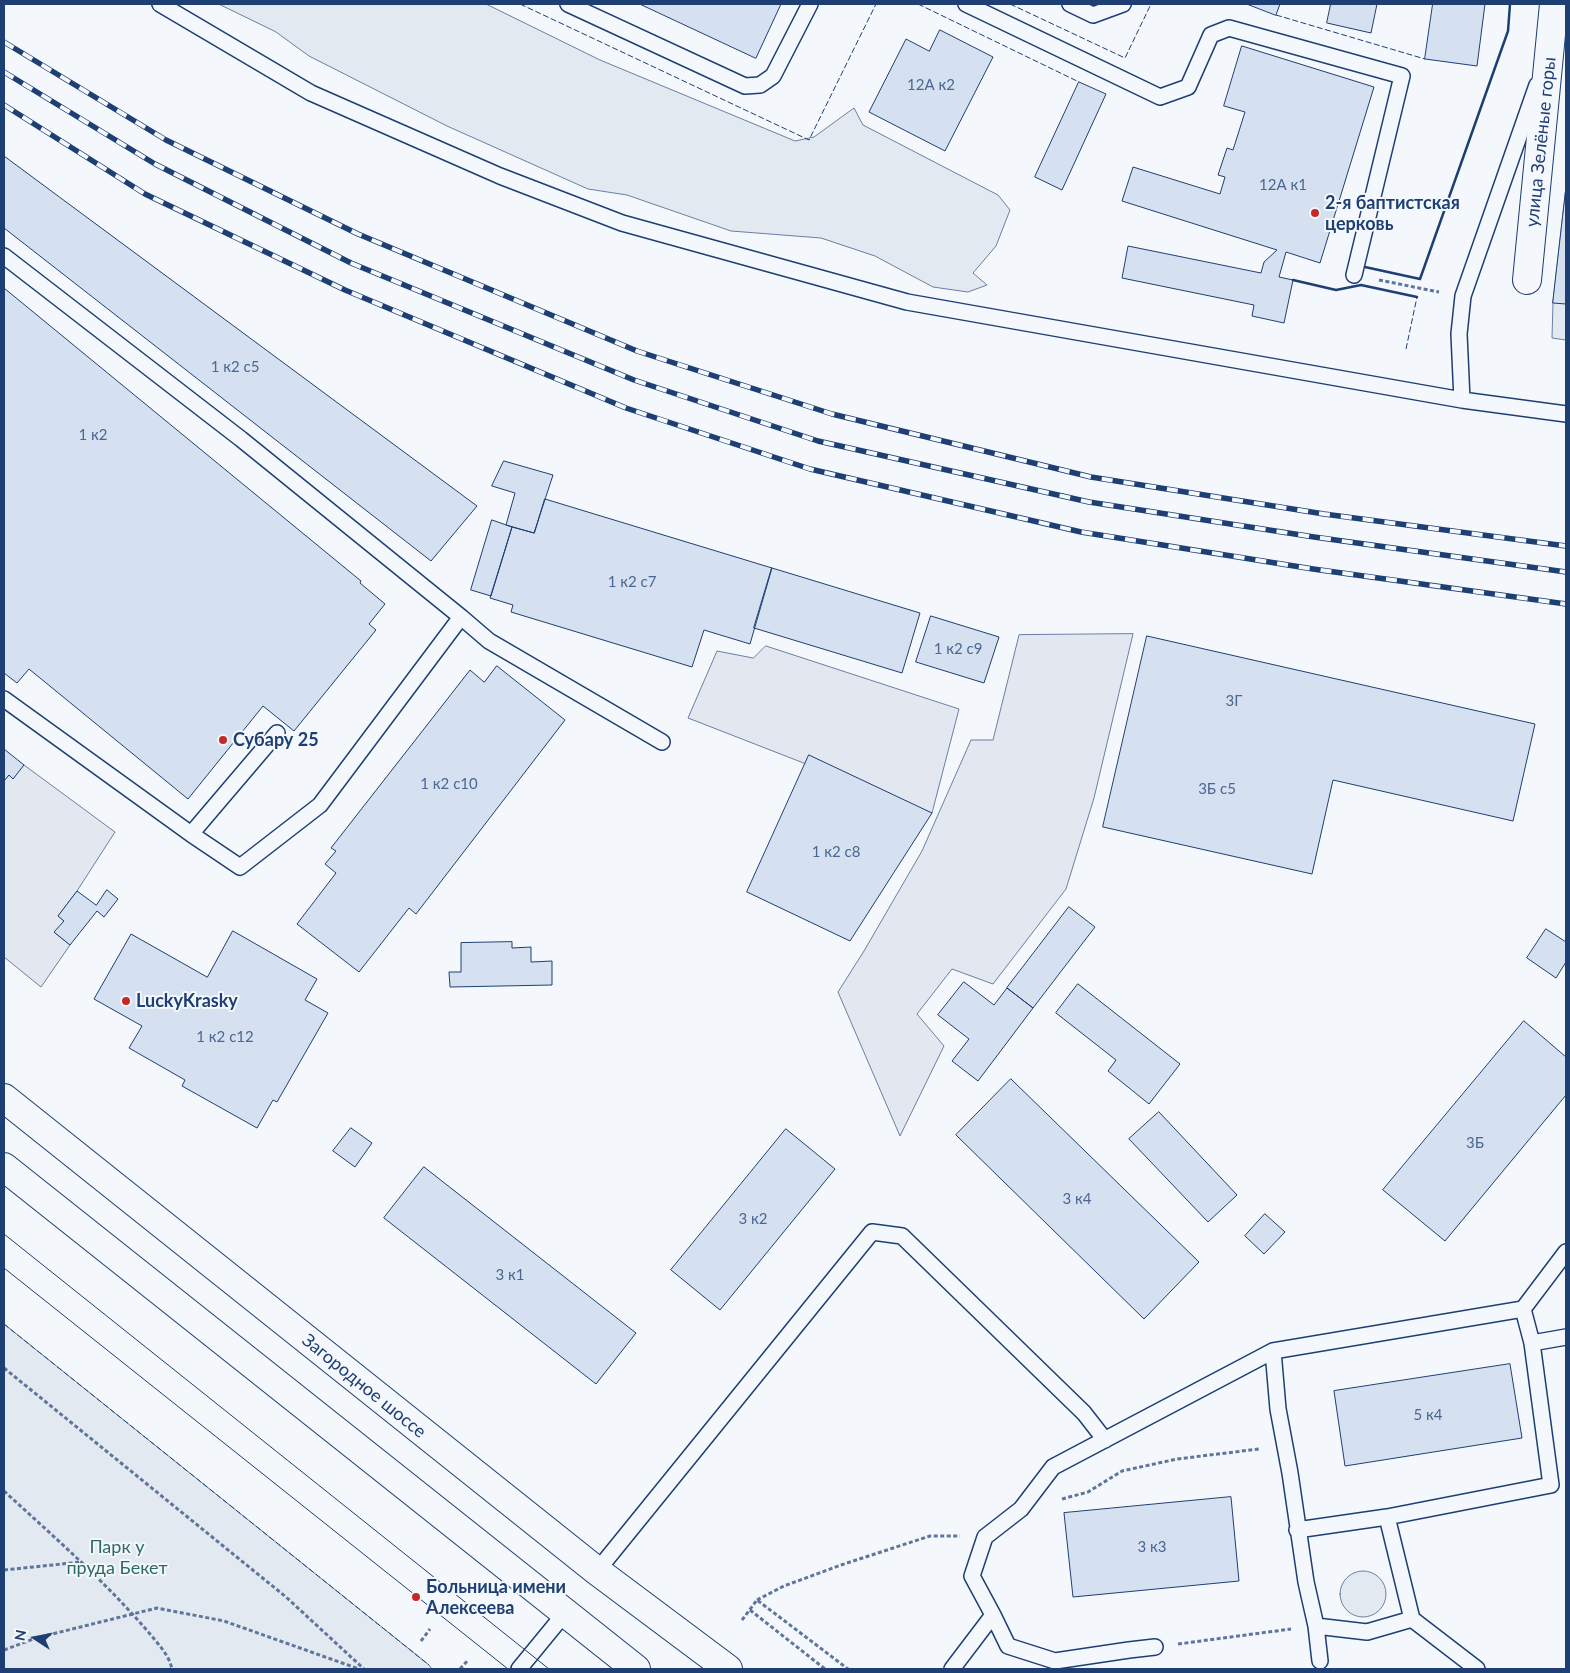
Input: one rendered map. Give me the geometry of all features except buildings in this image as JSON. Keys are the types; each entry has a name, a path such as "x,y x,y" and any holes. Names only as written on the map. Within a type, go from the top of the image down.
{"main road":[{"name":"улица Зелёные горы","path":"1527,280 1554,4"},
{"name":"Загородное шоссе","path":"4,1098 597,1571 728,1669"},
{"path":"4,1167 636,1669"}],"lane":[{"path":"160,4 311,92 500,176 622,223 907,302 1462,400 1566,414"},
{"path":"568,4 745,86 760,85 773,76 810,4"},
{"path":"966,4 1160,97 1188,87 1211,35 1229,28 1402,76 1354,275"},
{"path":"1070,4 1093,15 1122,4"},
{"path":"1462,400 1459,334 1463,296 1550,48"},
{"path":"4,256 241,439 489,641 662,742"},
{"path":"4,699 191,834 240,867 320,805 461,618"},
{"path":"191,834 277,733"},
{"path":"597,1571 872,1232 902,1236 1084,1413 1105,1440"},
{"path":"1155,1647 1056,1661 1008,1646 972,1576 985,1537 1021,1509 1053,1467 1273,1351 1523,1309 1566,1252"},
{"path":"1297,1530 1387,1517 1551,1485 1532,1343 1523,1309"},
{"path":"1532,1343 1566,1337"},
{"path":"1273,1351 1278,1409 1297,1530 1316,1626 1320,1661"},
{"path":"1387,1517 1412,1619 1477,1669"},
{"path":"519,1669 565,1614"},
{"path":"952,1669 993,1615"},
{"path":"1316,1626 1367,1632 1412,1619"}],"path":[{"path":"1372,278 1418,288"},
{"path":"4,1368 286,1597 364,1669"},
{"path":"1021,1509 1088,1492 1122,1471 1177,1459 1285,1446"},
{"path":"4,1491 82,1562 133,1614 170,1660 172,1669"},
{"path":"742,1620 757,1600 784,1586 841,1565 930,1536 985,1537"},
{"path":"4,1569 82,1562"},
{"path":"757,1600 848,1669"},
{"path":"4,1650 36,1638 157,1608 224,1621 359,1669"},
{"path":"750,1610 825,1669"},
{"path":"1155,1647 1316,1626"},
{"path":"421,1641 430,1629"},
{"path":"460,1669 468,1660"}],"green space":[{"path":"219,4 486,4 600,60 795,141 814,137 854,108 863,125 998,195 1010,210 996,246 973,273 987,285 968,292 933,287 875,256 821,238 731,231 627,195 588,189 447,126 309,56 276,32"},
{"path":"1566,187 1566,340 1552,338 1553,303"},
{"name":"Парк у пруда Бекет","path":"4,1324 429,1665 432,1669 4,1669"},
{"path":"1363,1571 1376,1575 1382,1581 1386,1594 1382,1607 1376,1613 1363,1617 1350,1613 1344,1607 1340,1594 1344,1581 1350,1575"}],"shaded area":[{"path":"1133,634 1094,798 1066,889 993,984 952,969 917,1014 944,1046 900,1136 838,992 922,851 971,740 993,740 1019,635"},
{"path":"766,646 959,709 932,813 688,718 717,651 753,658"},
{"path":"24,765 115,832 77,891 58,916 64,921 55,933 70,945 41,987 4,957 4,781 9,775 13,778"}],"tram line":[{"path":"4,1234 549,1669"},
{"path":"4,1268 508,1669"}],"railway":[{"path":"4,42 166,140 358,234 637,351 832,414 1091,477 1324,514 1566,546"},
{"path":"4,72 155,164 351,263 634,380 818,441 1089,502 1314,537 1566,572"},
{"path":"4,105 145,194 345,290 626,408 810,469 1081,532 1313,569 1566,604"}],"fence":[{"path":"520,4 809,140 876,4"},
{"path":"918,4 1079,82"},
{"path":"1010,4 1125,58 1151,4"},
{"path":"1276,15 1425,59"},
{"path":"1406,349 1417,297"},
{"path":"4,1324 429,1665"}],"wall":[{"path":"1365,267 1420,279 1508,31 1510,4"},
{"path":"1293,280 1336,290 1361,285 1417,297"}],"place":[{"name":"2-я баптистская церковь","path":"1315,213"},
{"name":"Субару 25","path":"223,740"},
{"name":"LuckyKrasky","path":"126,1001"},
{"name":"Больница имени Алексеева","path":"416,1597"}]}
